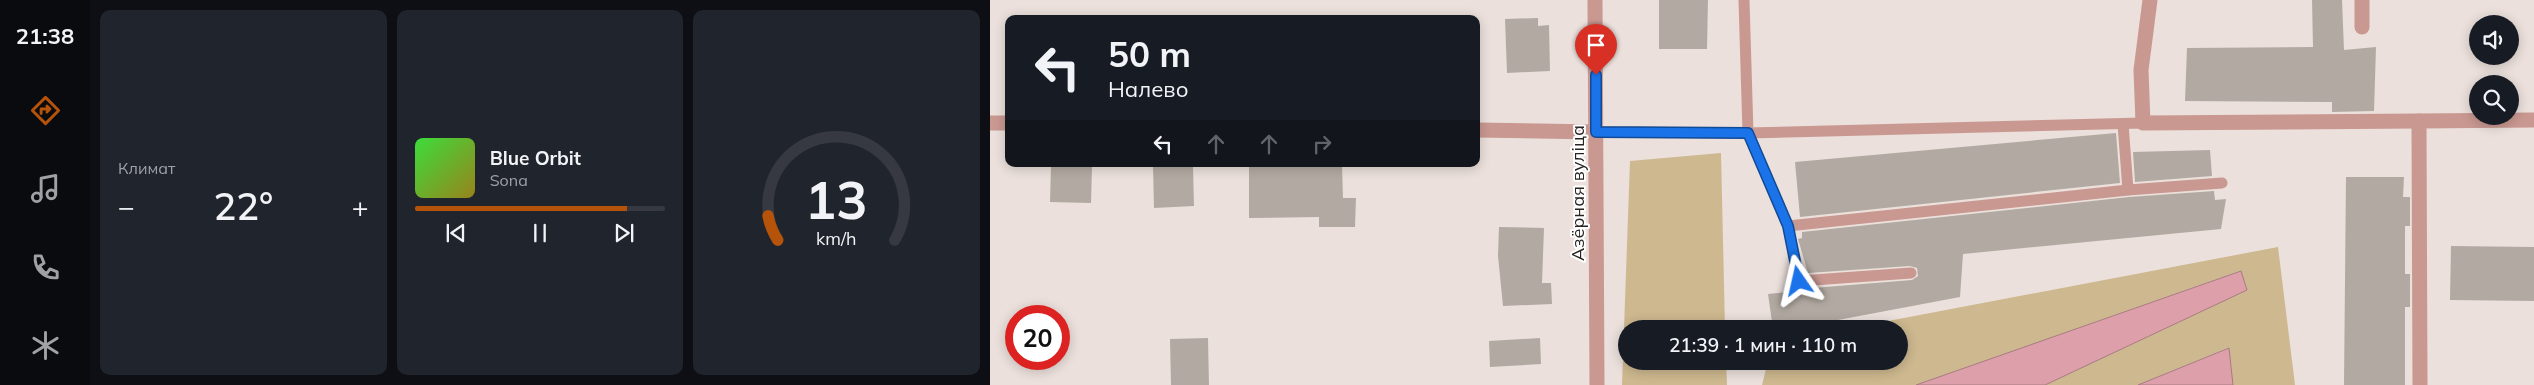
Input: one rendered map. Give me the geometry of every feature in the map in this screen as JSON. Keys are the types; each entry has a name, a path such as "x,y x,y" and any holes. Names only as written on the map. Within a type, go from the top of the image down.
{"street":[{"name":"Азёрная вуліца","path":"1595,0 1597,385"},
{"path":"2150,0 2141,70 2142,123 2534,120"},
{"path":"2362,0 2362,27"},
{"path":"2419,121 2420,385"},
{"path":"990,123 1005,123"},
{"path":"1480,130 1596,132"}],"lane":[{"path":"1744,0 1748,133 1788,226 1799,281 1911,273"},
{"path":"1596,132 1748,133 2142,123"},
{"path":"2122,124 2128,190"},
{"path":"1788,226 2128,190 2222,183"}],"shaded area":[{"path":"1721,153 1725,320 1624,320 1630,161"},
{"path":"2278,247 2295,385 2233,385 2228,348 2138,385 2045,385 2247,290 2240,271 1916,385 1762,385 1766,370 1908,370 1908,320 1893,320"},
{"path":"2241,271 2247,290 2045,385 1916,385"},
{"path":"2229,348 2233,385 2138,385"},
{"path":"1623,370 1726,370 1727,385 1622,385"}],"building":[{"path":"1659,0 1708,0 1707,49 1659,49"},
{"path":"2312,0 2342,0 2344,50 2376,47 2374,111 2332,112 2332,102 2185,101 2187,48 2313,47"},
{"path":"1538,18 1538,26 1549,25 1550,71 1507,73 1505,19"},
{"path":"2116,133 2120,183 1800,217 1795,162"},
{"path":"2210,150 2212,176 2135,182 2133,152"},
{"path":"1051,167 1092,167 1091,203 1050,202"},
{"path":"1153,167 1193,167 1194,206 1154,208"},
{"path":"1249,167 1342,167 1343,198 1356,198 1355,227 1319,227 1319,217 1249,218"},
{"path":"2346,177 2404,177 2403,197 2410,197 2410,226 2405,226 2405,274 2410,274 2410,307 2405,307 2405,385 2344,385"},
{"path":"2214,191 2215,200 2226,199 2221,229 1963,254 1960,297 1838,320 1772,320 1768,294 1813,288 1912,280 1918,276 1917,268 1910,266 1808,273 1798,239 1802,238 1802,232 2129,197"},
{"path":"1499,227 1544,228 1542,283 1551,283 1552,304 1503,306 1498,256"},
{"path":"2451,246 2534,247 2534,301 2450,300"},
{"path":"1208,338 1209,385 1171,385 1170,339"},
{"path":"1540,338 1541,364 1490,367 1489,341"}],"route":[{"path":"1596,75 1596,132 1748,133 1788,226 1799,281"}]}
